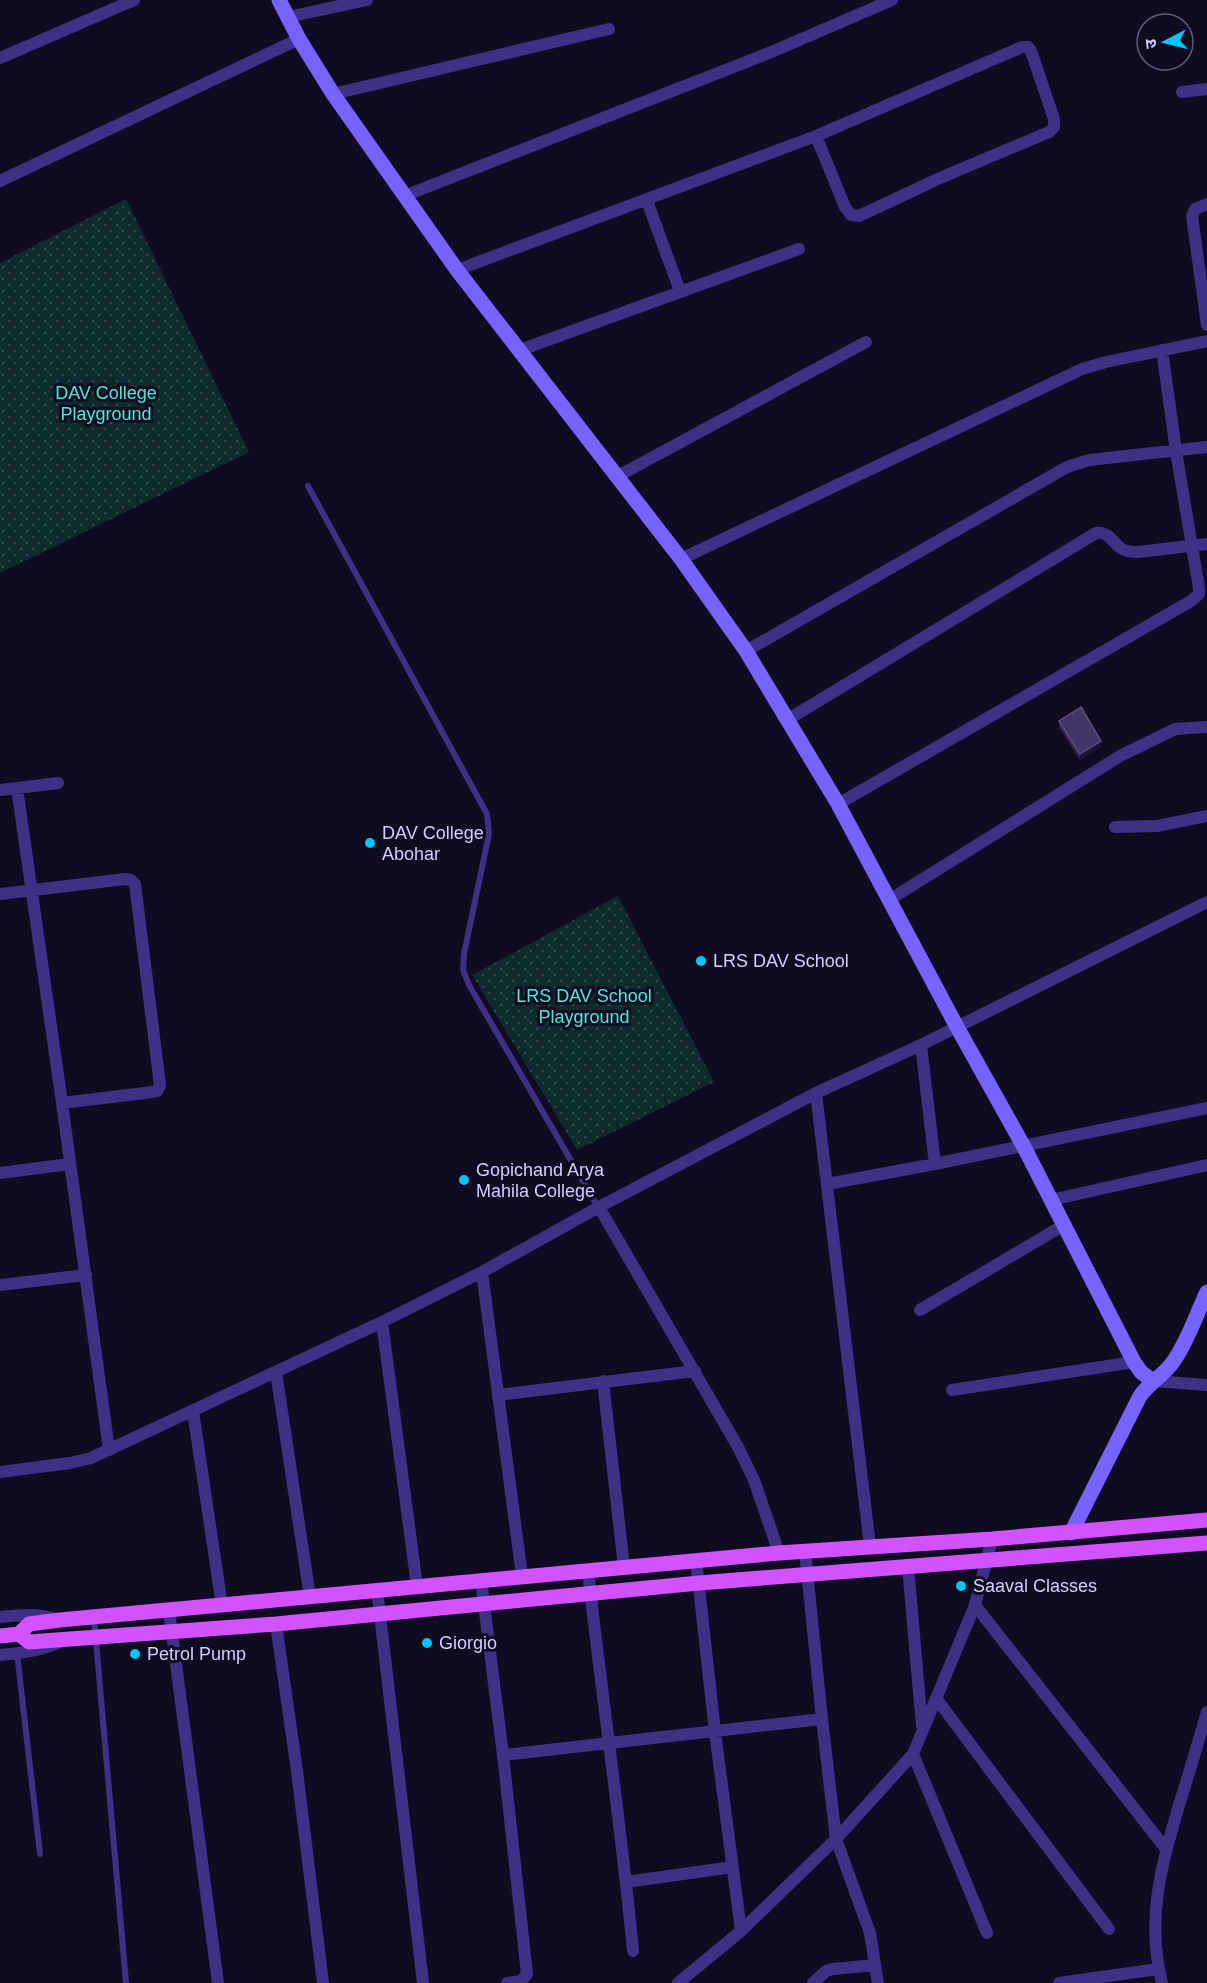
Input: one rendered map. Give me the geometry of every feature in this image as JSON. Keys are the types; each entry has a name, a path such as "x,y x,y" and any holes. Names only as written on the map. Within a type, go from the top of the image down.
{"main road":[{"path":"7,1635 29,1624 60,1620 222,1606 377,1589 779,1553 1071,1533 1207,1520"},
{"path":"7,1635 29,1642 171,1633 699,1583 1207,1543"}],"street":[{"path":"0,58 134,0"},
{"path":"279,0 298,39 333,94 404,196 458,270 681,559 746,651 838,804 957,1028 1024,1147 1134,1362 1141,1372 1153,1381 1207,1385"},
{"path":"288,17 367,0"},
{"path":"404,196 770,53 892,0"},
{"path":"333,94 609,29"},
{"path":"0,181 298,39"},
{"path":"458,270 816,136 1022,47 1028,47 1031,51 1054,119 1054,127 1049,132 940,178 859,216 851,215 845,207 816,136"},
{"path":"1182,92 1207,89"},
{"path":"647,201 680,291"},
{"path":"1207,204 1195,209 1192,216 1207,325"},
{"path":"520,350 799,249"},
{"path":"681,559 1082,369 1207,341"},
{"path":"618,476 866,342"},
{"path":"838,804 1196,598 1199,588 1162,350"},
{"path":"746,651 1067,467 1089,460 1207,447"},
{"path":"787,720 1096,533 1107,534 1120,548 1127,551 1138,552 1207,544"},
{"path":"889,900 1120,756 1175,729 1207,728"},
{"path":"0,790 58,783"},
{"path":"17,788 109,1450"},
{"path":"1115,827 1157,826 1207,816"},
{"path":"0,894 125,879 135,884 160,1085 157,1091 153,1092 62,1103"},
{"path":"0,1473 70,1463 109,1450 382,1322 482,1272 599,1207 816,1093 957,1028 1207,902"},
{"path":"921,1045 935,1164"},
{"path":"816,1093 870,1546"},
{"path":"827,1184 1024,1147 1207,1108"},
{"path":"0,1173 70,1164"},
{"path":"1051,1200 1207,1165"},
{"path":"599,1207 738,1447 754,1480 779,1553"},
{"path":"920,1310 1064,1225"},
{"path":"482,1272 522,1576"},
{"path":"0,1285 86,1275"},
{"path":"1071,1533 1140,1396 1153,1381 1166,1371 1181,1349 1207,1294"},
{"path":"382,1322 417,1586"},
{"path":"952,1390 1134,1362"},
{"path":"498,1395 695,1371"},
{"path":"276,1372 310,1596"},
{"path":"603,1381 624,1567"},
{"path":"193,1411 222,1606"},
{"path":"678,1983 741,1931 836,1839 913,1754 975,1605 992,1539"},
{"path":"805,1551 836,1839 870,1933 878,1983"},
{"path":"696,1560 715,1732 741,1931"},
{"path":"908,1567 923,1731"},
{"path":"588,1571 633,1951"},
{"path":"482,1580 526,1974 522,1981 507,1983"},
{"path":"377,1589 423,1983"},
{"path":"975,1605 1166,1849"},
{"path":"169,1611 218,1983"},
{"path":"0,1617 28,1614 45,1615 60,1620"},
{"path":"276,1624 323,1983"},
{"path":"0,1655 46,1648 63,1640"},
{"path":"936,1698 1109,1929"},
{"path":"1162,1983 1158,1969 1155,1906 1166,1849 1207,1712"},
{"path":"503,1755 822,1719"},
{"path":"913,1754 987,1933"},
{"path":"626,1882 733,1867"},
{"path":"813,1983 826,1971 875,1965"},
{"path":"1059,1983 1158,1969"}],"lane":[{"path":"308,486 487,813 489,834 464,954 464,970 469,985 599,1207"},
{"path":"94,1617 126,1983"},
{"path":"17,1653 40,1854"}],"green space":[{"name":"DAV College Playground","path":"126,199 249,452 0,573 0,263"},
{"name":"LRS DAV School Playground","path":"618,896 714,1082 577,1150 472,975"}],"building":[{"path":"1081,707 1101,741 1080,754 1059,721"}],"place":[{"name":"DAV College Abohar","path":"370,843"},
{"name":"LRS DAV School","path":"701,961"},
{"name":"Gopichand Arya Mahila College","path":"464,1180"},
{"name":"Saaval Classes","path":"961,1586"},
{"name":"Giorgio","path":"427,1643"},
{"name":"Petrol Pump","path":"135,1654"}]}
